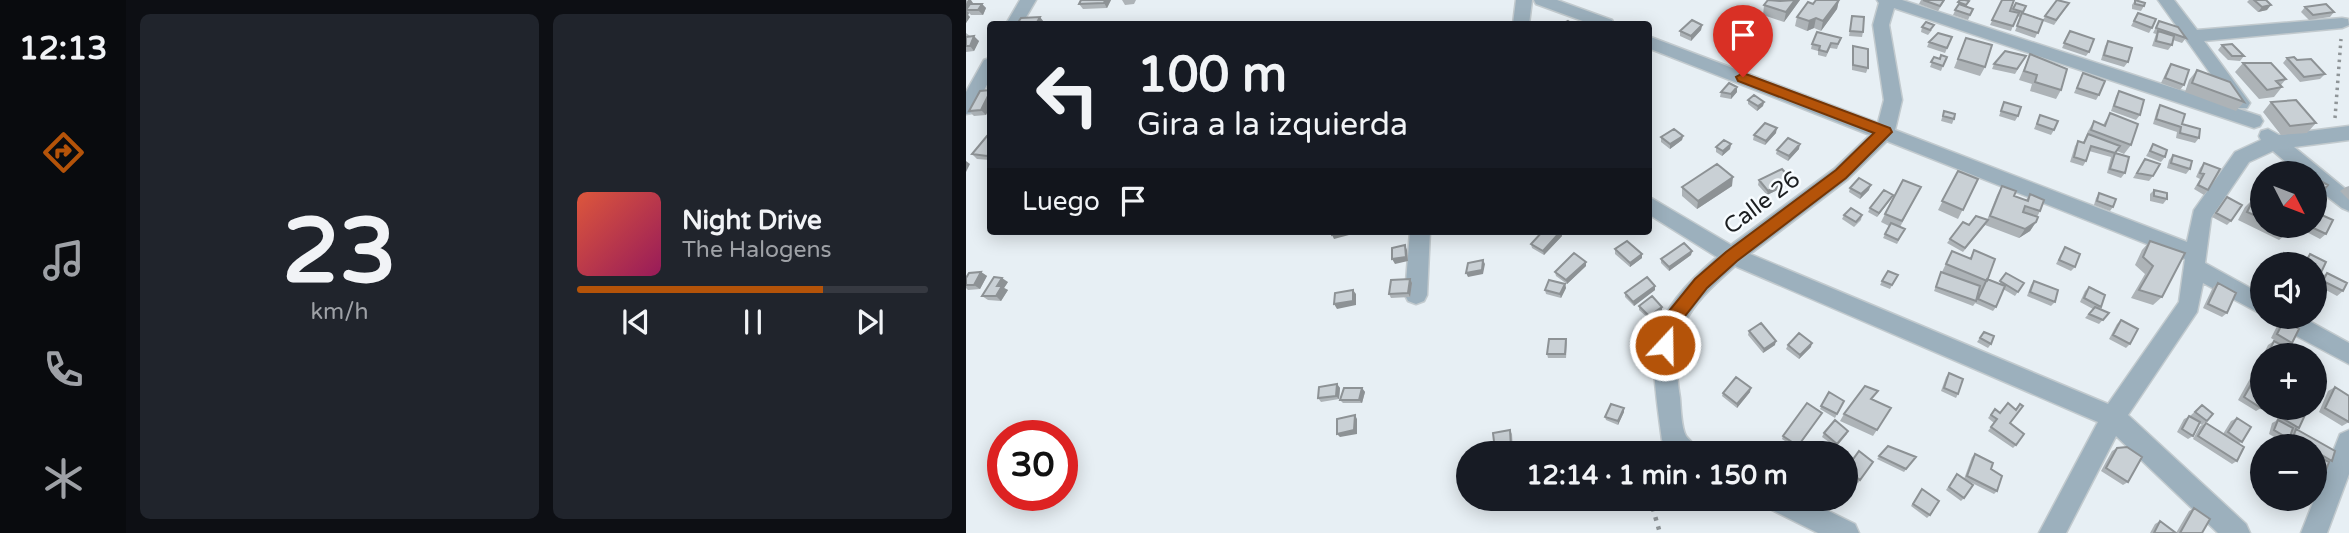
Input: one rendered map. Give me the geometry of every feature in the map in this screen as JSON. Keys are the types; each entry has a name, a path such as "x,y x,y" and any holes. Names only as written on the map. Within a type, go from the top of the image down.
{"street":[{"path":"1016,21 1028,0"},
{"path":"1521,21 1524,0"},
{"path":"1542,0 1598,21"},
{"path":"1885,132 1893,100 1881,25 1887,0 2253,121"},
{"path":"2166,0 2253,121 2273,143 2296,161"},
{"path":"2194,36 2342,23"},
{"path":"1652,43 1885,132 2195,261 2250,297"},
{"path":"966,108 972,84 987,67"},
{"name":"Calle 26","path":"1678,441 1672,431 1665,377 1665,345 1674,316 1701,284 1732,256 1841,174 1885,132"},
{"path":"2053,533 2113,417 2189,305 2201,216 2242,157 2273,143 2342,134"},
{"path":"2328,186 2349,203"},
{"path":"1652,206 1732,256 2113,417 2237,533"},
{"path":"1416,295 1420,235"},
{"path":"2304,329 2349,354"},
{"path":"2314,533 2349,442"},
{"path":"1801,511 1846,533"}],"path":[{"path":"2342,23 2342,134"},
{"path":"1654,511 1660,533"}],"building":[{"path":"1081,0 1105,0 1104,3 1079,4"},
{"path":"1768,0 1795,0 1786,12 1764,5"},
{"path":"1816,0 1839,0 1823,21 1816,18 1809,21 1797,17 1808,2 1813,4"},
{"path":"1923,0 1944,0 1940,6"},
{"path":"2002,0 2014,0 2010,11 2019,13 2013,26 1992,20"},
{"path":"2057,0 2069,3 2056,20 2045,16"},
{"path":"2135,0 2145,3 2144,6 2135,4"},
{"path":"2254,0 2266,0 2271,5 2262,7"},
{"path":"1969,1 1966,5 1958,2"},
{"path":"2016,3 2026,6 2023,12 2013,9"},
{"path":"970,4 982,4 978,10 966,10"},
{"path":"1959,4 1973,9 1970,15 1955,10"},
{"path":"2326,4 2334,12 2313,15 2305,7"},
{"path":"2022,13 2043,20 2038,33 2017,26"},
{"path":"2138,13 2156,19 2152,28 2134,21"},
{"path":"1852,16 1864,17 1863,32 1850,31"},
{"path":"1040,17 1038,21 1019,21 1021,18"},
{"path":"1692,20 1702,25 1691,36 1680,31"},
{"path":"2159,21 2178,27 2186,38 2156,28"},
{"path":"1926,22 1934,25 1930,30 1922,27"},
{"path":"1743,25 1770,34 1754,57 1727,47"},
{"path":"2070,31 2094,39 2089,52 2064,43"},
{"path":"2158,31 2174,36 2172,45 2156,41"},
{"path":"1817,32 1841,38 1838,44 1831,43 1827,52 1819,50 1820,46 1812,44"},
{"path":"1938,33 1952,37 1947,48 1929,42"},
{"path":"974,36 970,46 966,46 966,37"},
{"path":"1966,38 1992,45 1985,67 1958,59"},
{"path":"2108,41 2132,48 2128,62 2104,55"},
{"path":"2232,44 2244,56 2232,56 2222,45"},
{"path":"1853,46 1868,49 1868,68 1853,65"},
{"path":"2005,51 2026,56 2017,69 1994,64"},
{"path":"2030,54 2067,69 2061,90 2035,82 2037,75 2024,71"},
{"path":"1941,55 1947,57 1943,66 1931,62 1934,57 1940,59"},
{"path":"2294,57 2297,60 2311,59 2325,74 2304,77 2287,58"},
{"path":"2243,63 2271,63 2286,79 2276,81 2282,87 2267,90"},
{"path":"2171,64 2189,70 2184,85 2165,78"},
{"path":"2197,70 2230,82 2244,102 2192,83"},
{"path":"2083,73 2105,81 2099,95 2077,88"},
{"path":"1729,83 1737,87 1731,94 1721,92"},
{"path":"987,90 987,98 981,110 969,111 980,91"},
{"path":"2119,91 2144,100 2140,115 2114,106"},
{"path":"1754,95 1764,102 1758,106 1748,100"},
{"path":"2296,100 2316,123 2290,126 2271,102"},
{"path":"2004,102 2021,107 2018,116 2001,111"},
{"path":"2160,105 2185,114 2182,124 2200,129 2199,138 2180,133 2181,127 2156,119"},
{"path":"1944,111 1955,114 1954,119 1943,116"},
{"path":"2110,113 2138,124 2131,145 2091,130 2094,121 2105,126"},
{"path":"2040,115 2058,121 2054,130 2037,124"},
{"path":"1765,123 1777,128 1766,141 1754,135"},
{"path":"1674,129 1683,136 1670,144 1661,137"},
{"path":"2088,134 2120,146 2115,153 2091,146 2086,161 2074,157 2078,141 2084,143"},
{"path":"987,136 987,156 972,154"},
{"path":"1788,138 1800,144 1789,156 1777,150"},
{"path":"1724,140 1731,144 1723,151 1716,147"},
{"path":"2153,144 2167,150 2165,157 2150,151"},
{"path":"2115,153 2129,157 2125,173 2110,169"},
{"path":"2173,155 2192,161 2190,169 2171,163"},
{"path":"2145,159 2160,164 2153,176 2137,173"},
{"path":"2204,163 2220,169 2208,190 2198,185 2204,174 2200,173"},
{"path":"1717,164 1733,177 1698,201 1682,187"},
{"path":"1782,169 1791,179 1768,191 1759,180"},
{"path":"1958,171 1978,179 1963,210 1942,201"},
{"path":"1859,178 1871,185 1861,194 1850,188"},
{"path":"1903,180 1921,187 1902,221 1885,214"},
{"path":"2002,186 2016,191 2014,196 2028,201 2030,194 2044,200 2040,211 2025,206 2023,212 2038,217 2036,222 2025,229 1990,216"},
{"path":"1884,190 1893,195 1879,213 1870,208"},
{"path":"2154,190 2167,193 2167,199 2154,196"},
{"path":"2099,193 2116,199 2113,207 2097,201"},
{"path":"2227,197 2242,205 2231,221 2216,213"},
{"path":"1851,208 1862,215 1856,222 1844,215"},
{"path":"1976,216 1988,220 1965,248 1950,239 1963,222 1969,225"},
{"path":"1891,223 1905,229 1898,240 1885,234"},
{"path":"1539,235 1557,235 1543,251 1531,244"},
{"path":"1627,241 1642,254 1630,263 1615,249"},
{"path":"2150,241 2185,253 2162,297 2139,290 2153,266 2143,257"},
{"path":"1684,243 1692,251 1669,267 1661,259"},
{"path":"1405,245 1406,257 1392,259 1392,248"},
{"path":"2065,247 2080,254 2075,267 2059,260"},
{"path":"1974,250 1995,259 1987,281 1946,264 1952,251 1971,259"},
{"path":"1574,253 1586,262 1566,280 1555,272"},
{"path":"1483,260 1482,270 1466,273 1468,263"},
{"path":"1888,271 1898,275 1892,285 1882,281"},
{"path":"981,272 974,285 966,285 969,273"},
{"path":"1941,272 1980,286 1976,301 1936,287"},
{"path":"2006,273 2024,283 2018,292 2000,281"},
{"path":"2327,273 2347,283 2343,291 2327,283"},
{"path":"994,277 1002,278 997,286 1002,286 996,296 982,296"},
{"path":"1647,277 1655,286 1633,302 1625,293"},
{"path":"1410,279 1408,293 1389,294 1391,280"},
{"path":"1987,279 2005,286 1996,307 1978,299"},
{"path":"1549,280 1565,284 1560,294 1545,290"},
{"path":"2034,281 2058,290 2055,302 2030,292"},
{"path":"2218,283 2236,293 2227,313 2208,304"},
{"path":"2089,287 2105,295 2101,307 2084,298"},
{"path":"1353,290 1353,301 1334,304 1335,293"},
{"path":"1652,296 1662,307 1649,316 1639,306"},
{"path":"2095,307 2109,313 2103,320 2089,314"},
{"path":"2121,320 2138,329 2130,344 2113,335"},
{"path":"1761,323 1776,341 1764,349 1749,331"},
{"path":"2280,329 2299,329 2292,343 2277,334"},
{"path":"1984,332 1994,336 1991,344 1980,338"},
{"path":"1799,333 1812,343 1800,355 1788,345"},
{"path":"1549,339 1566,339 1565,354 1547,354"},
{"path":"1949,373 1963,379 1958,394 1944,388"},
{"path":"1736,377 1751,388 1737,404 1723,393"},
{"path":"1337,384 1336,396 1318,398 1319,387"},
{"path":"1865,386 1878,391 1871,399 1891,408 1877,430 1844,414"},
{"path":"2250,386 2250,401 2244,397"},
{"path":"2335,387 2349,396 2349,422 2327,409"},
{"path":"1344,388 1362,388 1359,400 1340,400"},
{"path":"1829,392 1844,401 1837,414 1821,406"},
{"path":"1807,403 1822,413 1802,441 1790,441 1783,436"},
{"path":"2008,403 2016,410 2020,404 2023,406 2010,423 2024,434 2016,445 1991,427 1997,419 1991,415 1995,409 2000,413"},
{"path":"1611,404 1624,408 1618,421 1605,417"},
{"path":"2202,405 2213,414 2207,421 2195,412"},
{"path":"1355,415 1354,430 1337,434 1337,419"},
{"path":"2189,416 2200,422 2193,436 2182,429"},
{"path":"2237,418 2251,427 2242,442 2228,432"},
{"path":"1835,420 1848,431 1840,441 1833,441 1824,433"},
{"path":"2278,420 2293,428 2291,434 2281,434 2274,430"},
{"path":"2285,420 2303,420 2299,428"},
{"path":"2206,423 2244,447 2237,461 2198,436"},
{"path":"1510,430 1511,441 1494,441 1493,433"},
{"path":"1888,446 1916,457 1906,469 1879,456"},
{"path":"2327,446 2335,451 2332,461 2327,458"},
{"path":"2127,447 2142,457 2128,482 2106,468 2117,448"},
{"path":"1858,452 1873,462 1860,480 1858,478"},
{"path":"1975,454 1993,463 1991,469 2002,476 1997,491 1967,476"},
{"path":"1957,474 1973,485 1964,498 1949,487"},
{"path":"1922,489 1939,501 1930,515 1913,504"},
{"path":"2194,508 2210,519 2202,533 2180,533"},
{"path":"2160,521 2176,533 2154,533"}],"route":[{"path":"1665,345 1674,316 1701,284 1732,256 1841,174 1885,132 1743,77"}]}
